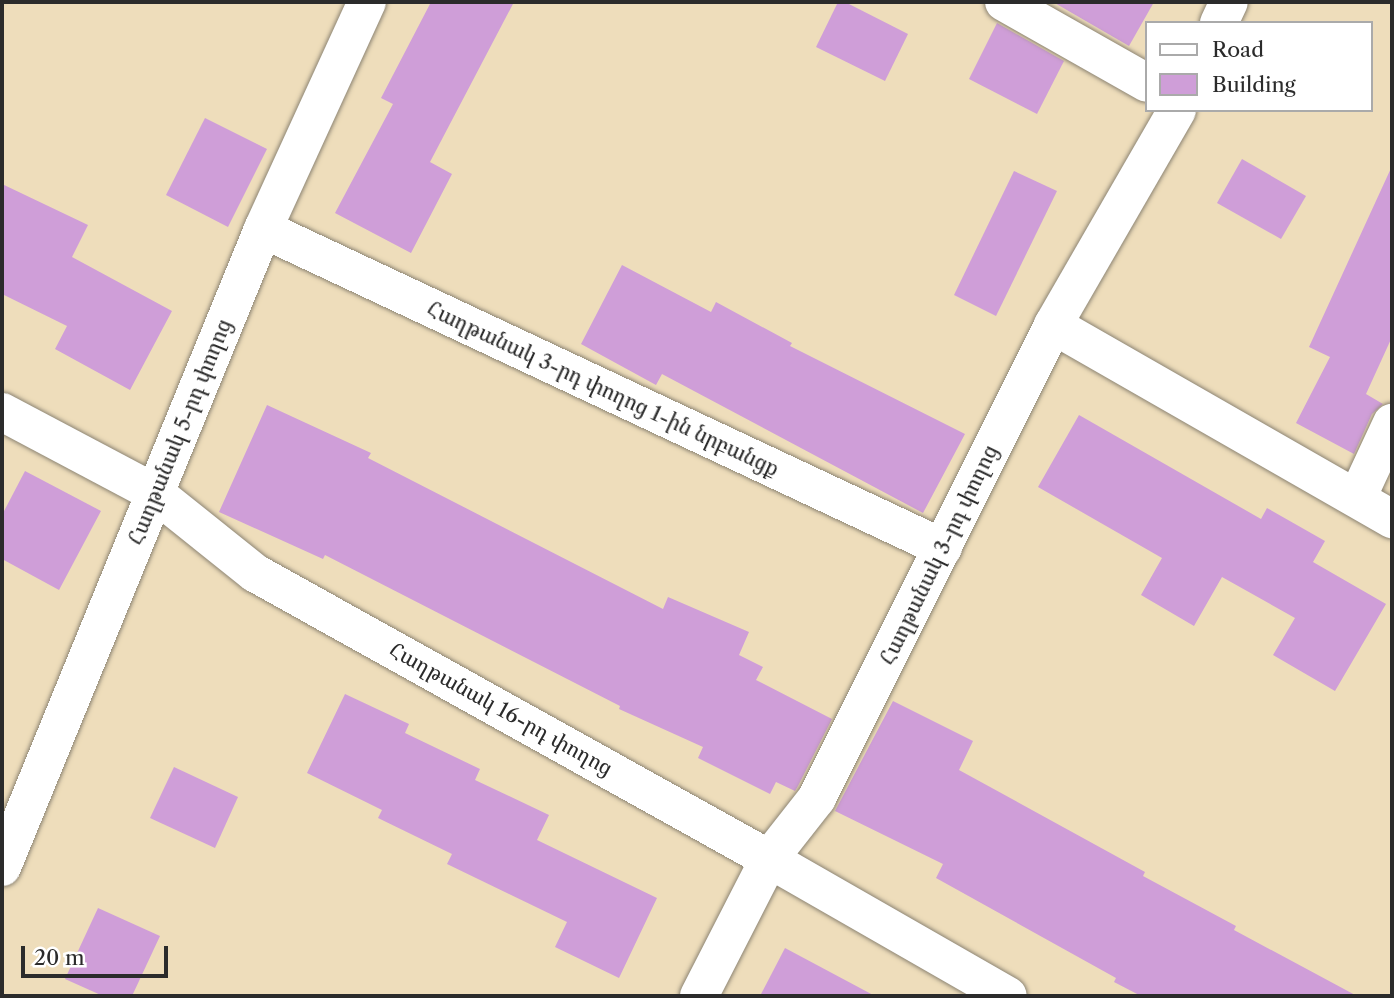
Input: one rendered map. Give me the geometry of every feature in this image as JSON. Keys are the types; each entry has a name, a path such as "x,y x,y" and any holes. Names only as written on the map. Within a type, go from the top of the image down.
{"street":[{"name":"Հաղթանակ 5-րդ փողոց","path":"2,867 263,229 366,2"},
{"path":"1004,2 1146,82"},
{"path":"1220,21 1229,2"},
{"name":"Հաղթանակ 3-րդ փողոց","path":"699,996 769,859 817,798 1053,325 1176,112"},
{"name":"Հաղթանակ 3-րդ փողոց 1-ին նրբանցք","path":"263,229 943,548"},
{"path":"1053,325 1392,519"},
{"name":"Հաղթանակ 16-րդ փողոց","path":"2,412 155,494 255,573 769,859 1007,996"},
{"path":"1357,498 1392,424"}],"building":[{"path":"431,2 514,2 430,162 452,174 411,253 335,213 393,104 381,98"},
{"path":"838,2 845,2 908,34 885,81 816,47"},
{"path":"1053,2 1154,2 1129,46"},
{"path":"997,23 1064,61 1037,114 969,79"},
{"path":"205,118 267,149 228,227 166,195"},
{"path":"1242,159 1306,196 1281,239 1217,203"},
{"path":"1392,166 1392,337 1366,394 1383,404 1372,414 1354,454 1296,423 1330,357 1309,347"},
{"path":"1014,171 1057,191 996,316 954,295"},
{"path":"2,184 88,225 72,257 172,311 130,390 55,349 67,326 2,294"},
{"path":"622,265 711,312 716,302 792,343 790,346 965,434 923,513 662,374 656,385 581,344"},
{"path":"267,405 371,453 368,458 663,609 668,597 749,632 739,655 763,667 756,680 832,719 795,791 776,782 770,794 698,758 703,747 619,709 620,706 325,555 323,559 219,512"},
{"path":"1079,415 1261,519 1267,508 1325,541 1313,562 1386,604 1335,691 1273,655 1295,618 1222,577 1194,626 1141,595 1162,558 1038,487"},
{"path":"25,471 101,511 59,590 2,559 2,515"},
{"path":"345,694 409,724 405,733 480,769 475,780 549,815 537,840 657,898 619,978 555,947 567,922 447,864 452,854 378,818 382,810 307,773"},
{"path":"893,701 973,741 959,770 1145,872 1143,876 1236,926 1234,930 1357,996 1141,996 1114,982 1116,978 936,878 943,864 835,811"},
{"path":"174,767 238,797 215,848 150,818"},
{"path":"98,908 160,936 132,996 103,996 65,979"},
{"path":"785,948 875,996 760,996"}]}
